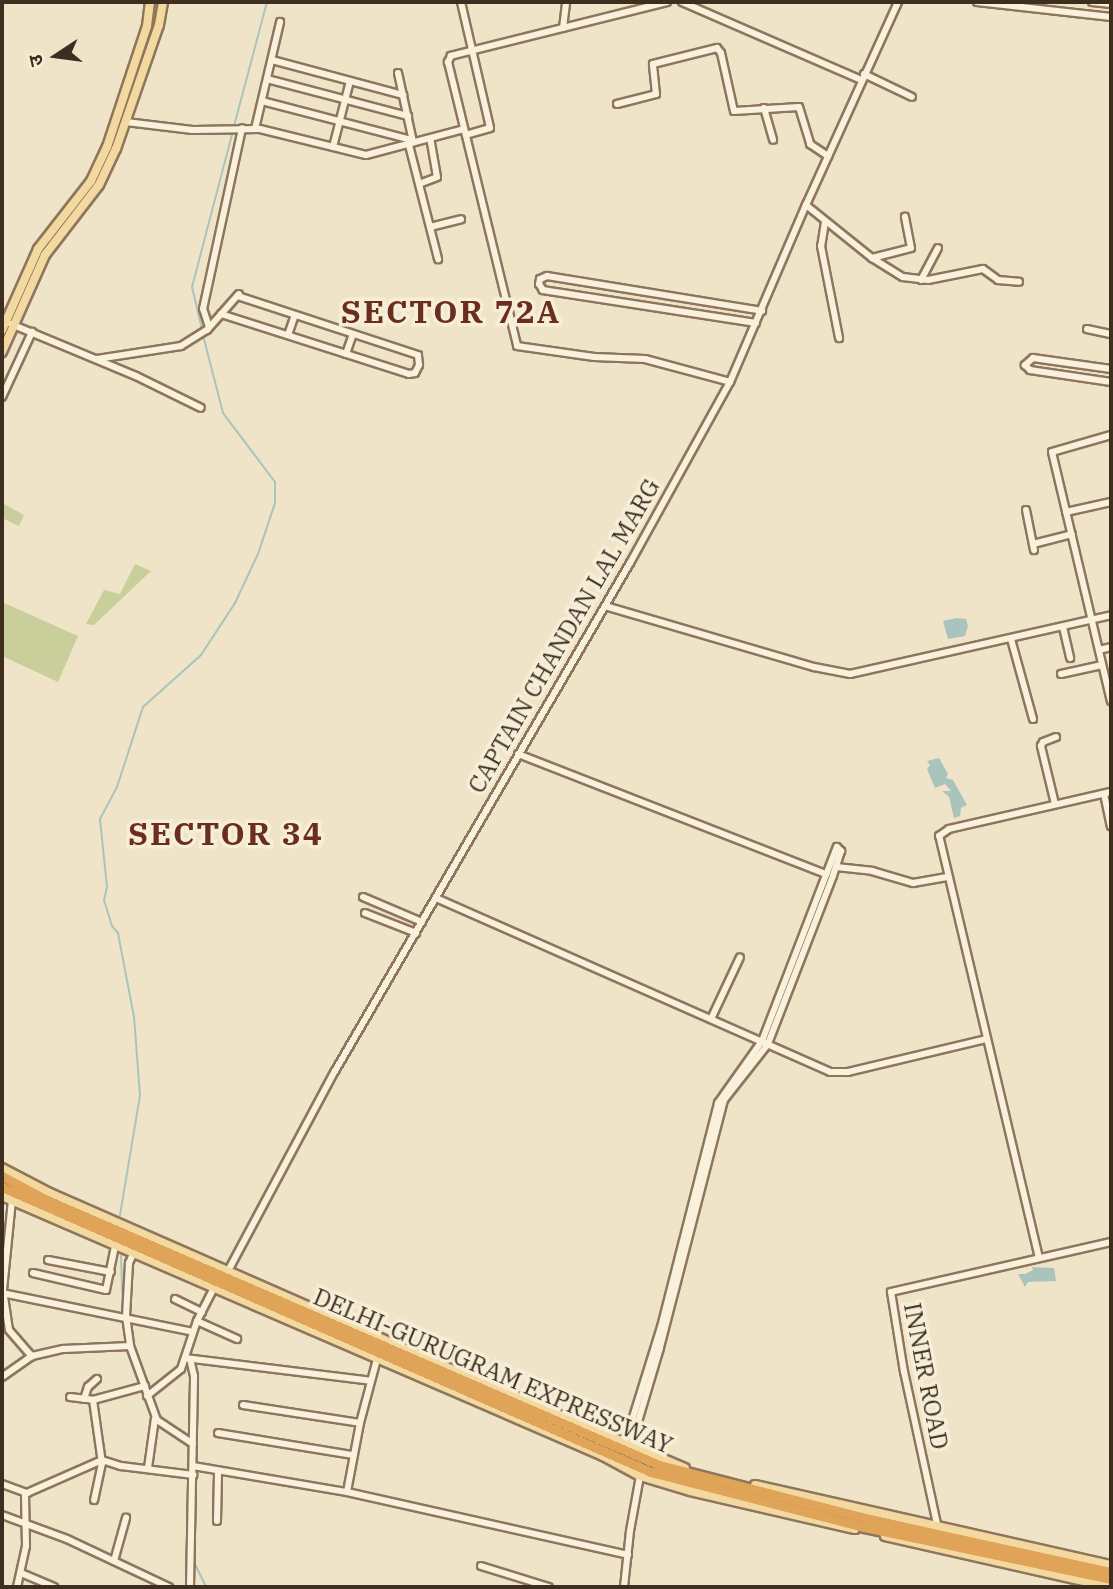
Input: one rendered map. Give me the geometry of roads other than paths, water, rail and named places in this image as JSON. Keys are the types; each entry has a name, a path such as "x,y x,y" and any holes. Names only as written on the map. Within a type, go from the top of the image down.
{"highway":[{"path":"2,1176 12,1174"},
{"name":"DELHI-GURUGRAM EXPRESSWAY","path":"2,1176 47,1200 659,1465 869,1519 1111,1572"},
{"name":"DELHI-GURUGRAM EXPRESSWAY","path":"2,1187 146,1255 651,1472 864,1527 1111,1579"}],"main road":[{"path":"77,206 107,147 147,26 150,2"},
{"path":"2,352 38,249 99,186 159,25 163,2"},
{"path":"2,330 10,323"},
{"path":"2,1168 50,1193 679,1466 1111,1565"},
{"path":"2,1196 133,1254 146,1255 214,1288 603,1456 640,1476 690,1491 1110,1587"}],"street":[{"path":"125,122 193,130 255,129 366,155 490,128 461,2"},
{"path":"563,28 566,2"},
{"path":"667,2 448,60 517,346 594,357 645,359 730,382"},
{"path":"682,2 912,97"},
{"name":"CAPTAIN CHANDAN LAL MARG","path":"228,1270 335,1071 605,606 730,382 898,2"},
{"path":"977,2 1111,17"},
{"path":"1093,2 1111,4"},
{"path":"255,129 280,22"},
{"path":"617,104 656,93 653,64 714,48 721,53 734,111 738,113 764,108 799,107 810,144 828,156"},
{"path":"272,60 403,95"},
{"path":"398,73 419,184 438,259"},
{"path":"267,79 408,116"},
{"path":"332,147 350,81"},
{"path":"262,101 412,143"},
{"path":"764,108 772,141"},
{"path":"208,329 204,309 236,129"},
{"path":"419,184 437,177 430,139"},
{"path":"806,205 896,274 921,280 983,269 998,280 1019,282"},
{"path":"872,258 911,248 905,217"},
{"path":"430,227 461,219"},
{"path":"825,222 821,246 839,338"},
{"path":"921,280 938,248"},
{"path":"756,323 543,290 539,284 540,278 547,276 762,311"},
{"path":"95,359 168,350 208,329 238,295 418,355 419,365 411,374 222,314"},
{"path":"288,335 295,315"},
{"path":"10,323 201,408"},
{"path":"1087,329 1111,334"},
{"path":"2,397 32,332"},
{"path":"346,354 353,334"},
{"path":"1111,369 1033,358 1025,365 1030,370 1111,383"},
{"path":"1111,435 1052,450 1111,701"},
{"path":"1066,512 1111,502"},
{"path":"1026,510 1034,547 1072,534"},
{"path":"605,606 841,674 861,673 1111,615"},
{"path":"1063,627 1070,658"},
{"path":"1012,639 1033,719"},
{"path":"1099,650 1111,647"},
{"path":"1061,674 1102,665"},
{"path":"1055,804 1041,746 1043,742 1056,737"},
{"path":"519,754 826,873"},
{"path":"1039,1258 939,839 942,832 1108,793 1111,826"},
{"path":"628,1444 661,1327 711,1124 725,1094 765,1042 836,867 841,850 837,847 765,1042"},
{"path":"836,867 872,870 913,883 948,877"},
{"path":"363,897 422,922"},
{"path":"436,898 837,1073 986,1039"},
{"path":"365,913 416,933"},
{"path":"711,1020 740,957"},
{"path":"12,1200 4,1238 5,1327 32,1356"},
{"name":"INNER ROAD","path":"937,1524 904,1372 891,1292 1111,1242"},
{"path":"33,1273 105,1290 115,1246"},
{"path":"133,1254 129,1263 126,1315 130,1346 155,1417 167,1429 193,1444"},
{"path":"48,1260 111,1272"},
{"path":"147,1396 179,1371 188,1359 197,1321 214,1288"},
{"path":"3,1293 126,1315 193,1332"},
{"path":"175,1299 202,1312"},
{"path":"197,1321 237,1339"},
{"path":"2,1377 32,1356 64,1349 130,1346"},
{"path":"188,1359 371,1381"},
{"path":"188,1359 194,1376 190,1587"},
{"path":"346,1492 377,1359"},
{"path":"84,1399 88,1387 97,1378"},
{"path":"70,1397 93,1400 145,1386"},
{"path":"93,1400 102,1460 94,1500"},
{"path":"243,1405 360,1423"},
{"path":"148,1468 155,1417"},
{"path":"218,1433 353,1455"},
{"path":"2,1485 25,1493 102,1460 121,1466 193,1475"},
{"path":"193,1466 346,1492 628,1555"},
{"path":"217,1521 218,1472"},
{"path":"624,1587 640,1476"},
{"path":"18,1587 27,1524 25,1493"},
{"path":"2,1515 114,1561 169,1587"},
{"path":"114,1561 126,1518"},
{"path":"481,1566 549,1587"},
{"path":"21,1573 54,1587"}],"water":[{"path":"966,619 968,626 965,636 948,639 943,621"},
{"path":"939,758 948,774 946,778 953,780 967,805 961,808 960,816 954,818 949,797 942,791 951,791 945,784 935,788 927,769 930,765 927,761"},
{"path":"1032,1267 1054,1268 1056,1281 1028,1282 1025,1287 1018,1274 1033,1270"}],"waterway":[{"path":"234,126 267,2"},
{"path":"202,329 192,287 233,131"},
{"path":"120,1215 140,1096 134,1017 118,933 112,926 104,900 107,887 100,819 117,787 143,707 201,655 235,603 258,554 275,503 275,482 223,413 203,335"},
{"path":"121,1256 123,1314"},
{"path":"193,1560 206,1587"}],"district":[{"name":"SECTOR 72A","path":"451,311"},
{"name":"SECTOR 34","path":"226,833"}]}
